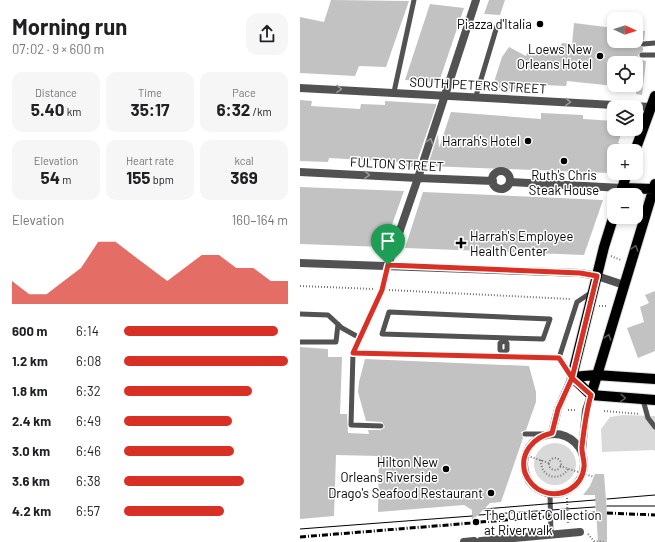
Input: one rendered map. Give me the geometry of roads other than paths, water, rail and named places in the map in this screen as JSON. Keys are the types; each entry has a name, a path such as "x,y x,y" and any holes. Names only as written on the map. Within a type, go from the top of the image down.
{"main road":[{"path":"638,144 653,107 655,96"},
{"path":"591,395 654,186 641,188"},
{"path":"572,378 611,224"},
{"path":"572,378 596,375 655,379"},
{"path":"572,378 591,395 655,400"}],"street":[{"path":"388,265 476,0"},
{"name":"SOUTH PETERS STREET","path":"300,88 446,94 653,107"},
{"path":"493,181 495,173 501,171 507,173 510,182"},
{"name":"FULTON STREET","path":"300,172 493,181 494,186 501,189 507,186 510,182 607,190"},
{"path":"300,263 580,273 597,276 624,285"},
{"path":"549,434 572,378"},
{"path":"582,450 570,437 549,434 533,442 525,455 525,472 529,480 538,489 550,494 566,492 573,487 583,474 584,458 582,450 586,410 591,395"},
{"path":"464,542 580,532"}],"lane":[{"path":"394,92 414,0"},
{"path":"476,96 497,26"},
{"path":"643,44 655,43"},
{"path":"642,55 655,55"},
{"path":"381,426 351,425 353,353 382,290 388,265"},
{"path":"559,358 577,302 593,291"},
{"path":"389,312 550,320 543,340 504,339 382,334 389,312"},
{"path":"300,314 328,315 338,324 360,338"},
{"path":"300,342 336,342 338,324"},
{"path":"503,355 507,350 507,343 504,339"},
{"path":"353,353 503,355 559,358"},
{"path":"559,358 572,378"},
{"path":"643,400 647,416 655,426"},
{"path":"525,434 549,434"},
{"path":"550,494 551,534"}],"tram line":[{"path":"607,499 655,495"},
{"path":"484,509 595,500"},
{"path":"607,506 655,506"},
{"path":"479,515 595,507"},
{"path":"300,529 472,516"}],"railway":[{"path":"480,522 595,513"},
{"path":"607,513 655,515"},
{"path":"300,537 472,523"}],"place":[{"name":"Piazza d'Italia","path":"540,24"},
{"name":"Loews New Orleans Hotel","path":"600,56"},
{"name":"Harrah's Hotel","path":"528,141"},
{"name":"Ruth's Chris Steak House","path":"564,161"},
{"name":"Harrah's Employee Health Center","path":"461,243"},
{"name":"Hilton New Orleans Riverside","path":"446,469"},
{"name":"Drago's Seafood Restaurant","path":"491,493"},
{"name":"The Outlet Collection at Riverwalk","path":"476,522"}]}
